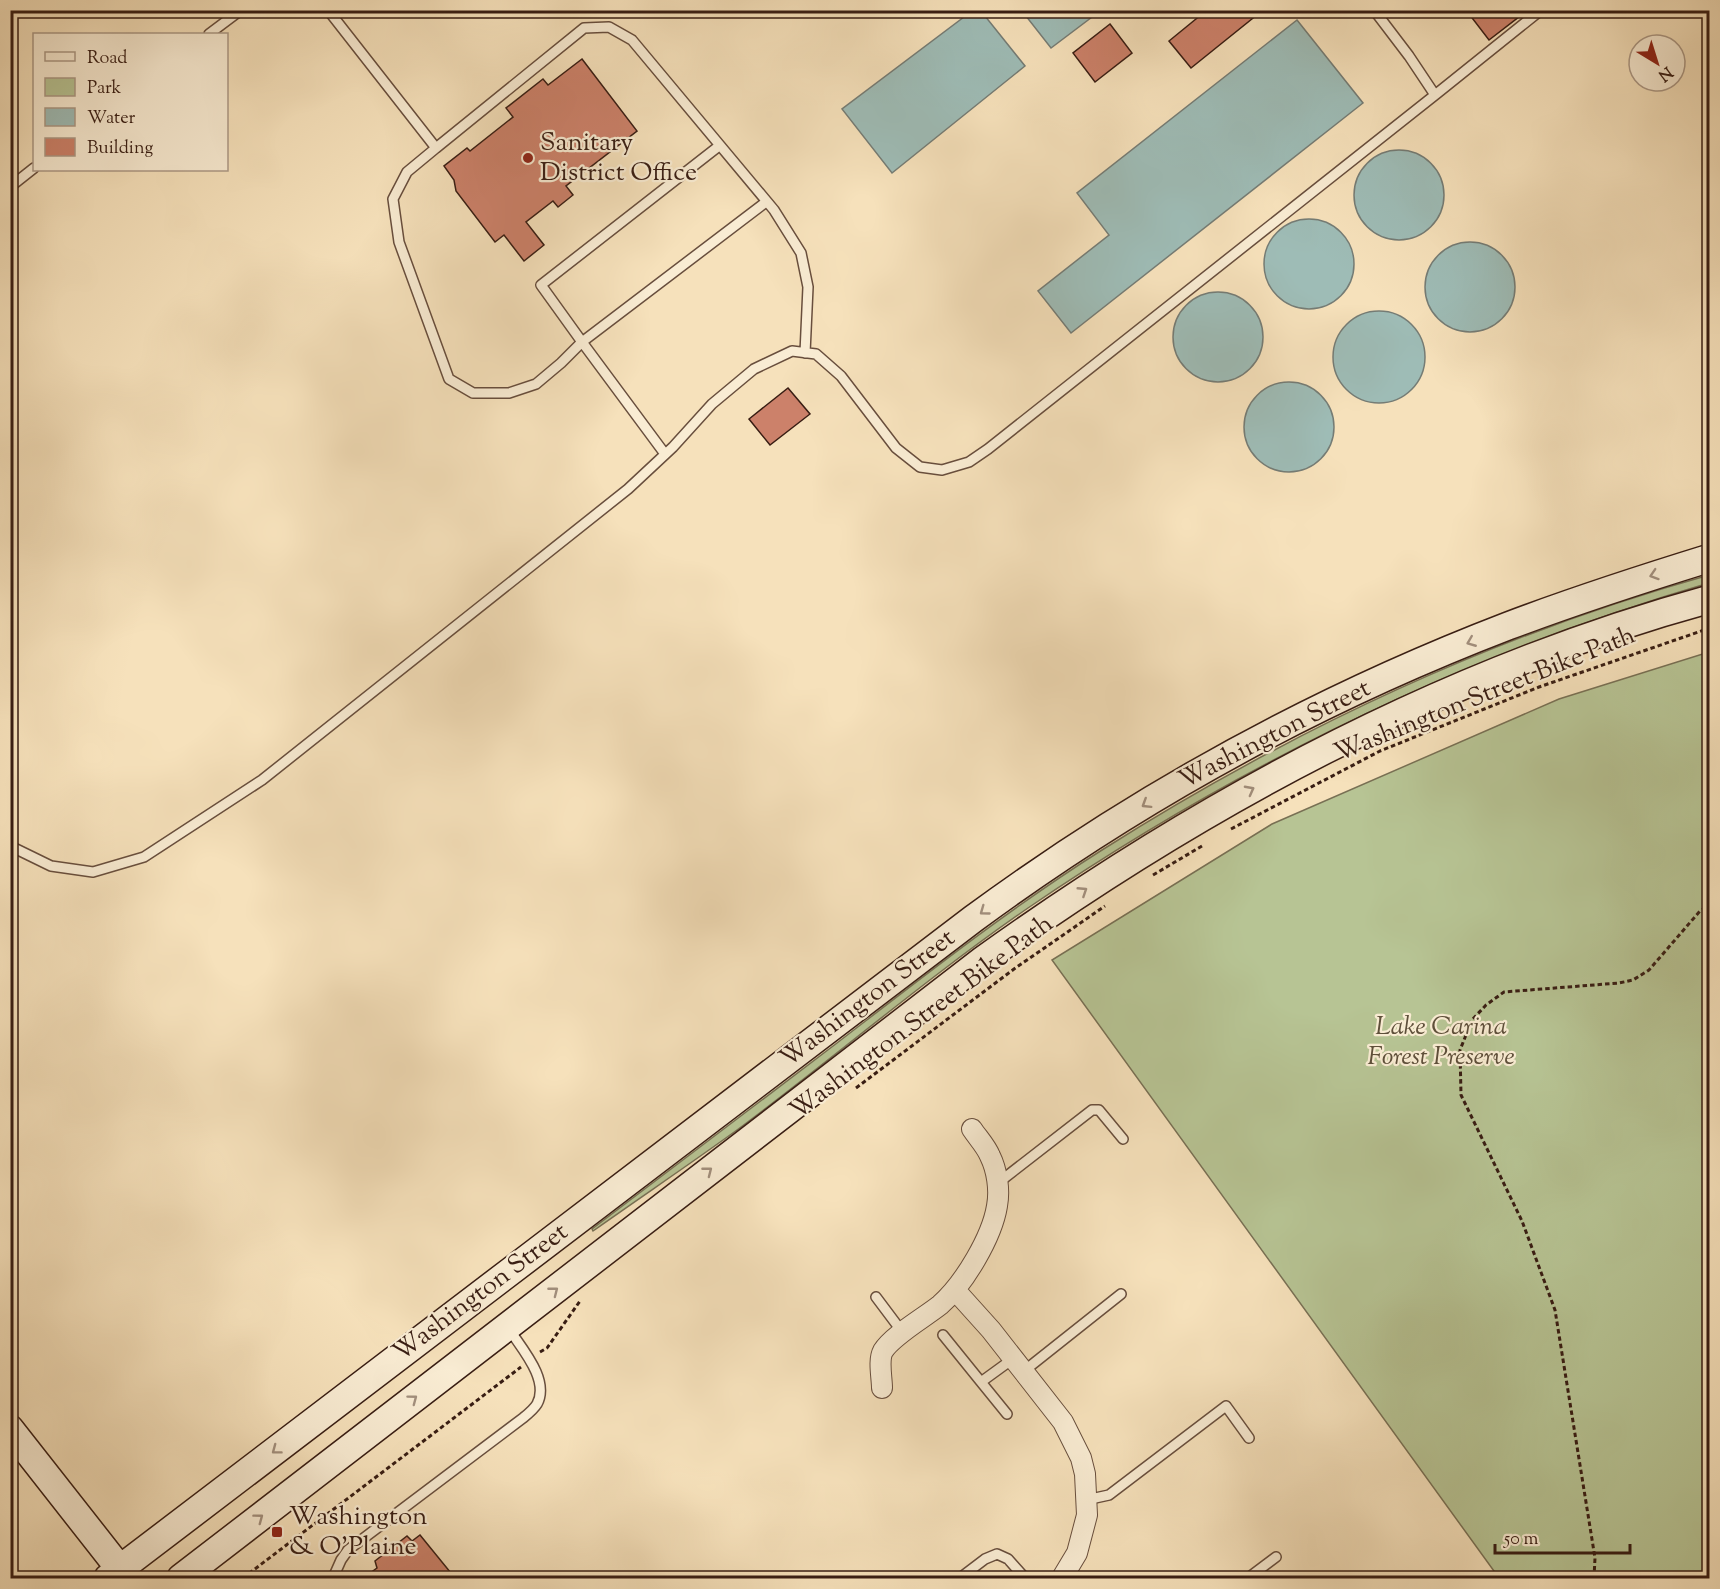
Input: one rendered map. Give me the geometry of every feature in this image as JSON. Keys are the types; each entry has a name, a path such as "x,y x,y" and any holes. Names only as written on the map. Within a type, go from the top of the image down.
{"main road":[{"name":"Washington Street","path":"118,1575 973,919 1071,851 1202,772 1284,726 1334,702 1506,627 1591,596 1710,558"},
{"name":"Washington Street","path":"181,1578 508,1327 758,1131 992,954 1045,916 1176,831 1290,768 1438,696 1604,632 1710,599"},
{"path":"10,1429 118,1575"}],"street":[{"path":"882,1388 882,1354 889,1344 942,1303 955,1290 979,1252 998,1205 998,1183 990,1155 972,1129"},
{"path":"955,1290 1019,1365 1072,1437 1085,1474 1087,1515 1077,1553 1062,1578"}],"lane":[{"path":"211,33 241,10"},
{"path":"328,10 436,148"},
{"path":"1374,10 1435,94"},
{"path":"10,846 51,866 93,872 144,857 262,780 628,489 712,404 754,369 792,351 816,354 841,376 896,448 920,467 942,470 969,462 998,442 1541,10"},
{"path":"766,202 582,342 536,384 509,393 473,393 449,379 399,242 393,200 407,172 584,28 609,27 632,40 766,202 801,253 808,287 805,353"},
{"path":"665,454 541,285 719,146"},
{"path":"10,187 33,169"},
{"path":"998,1183 1092,1110 1099,1110 1123,1138"},
{"path":"981,1382 1019,1365 1121,1294"},
{"path":"876,1297 903,1333"},
{"path":"333,1578 348,1550 524,1418 537,1405 541,1391 539,1375 508,1327"},
{"path":"943,1335 1007,1414"},
{"path":"1086,1500 1109,1495 1226,1406 1250,1438"},
{"path":"960,1578 985,1559 997,1554 1008,1559 1025,1578"},
{"path":"1248,1578 1276,1557"}],"path":[{"name":"Washington Street Bike Path","path":"1228,830 1380,751 1539,687 1710,628"},
{"path":"1149,878 1209,842"},
{"name":"Washington Street Bike Path","path":"855,1089 1014,969 1110,903"},
{"path":"1594,1578 1595,1558 1555,1310 1522,1221 1461,1095 1460,1050 1472,1020 1486,1005 1504,992 1633,980 1650,970 1700,911 1710,905"},
{"path":"243,1578 547,1348 579,1302 588,1294"}],"green space":[{"path":"1709,575 1709,583 1529,644 1441,680 1272,761 1189,807 1108,856 991,934 737,1130 593,1231 592,1229 1001,919 1068,872 1173,806 1320,727 1396,690 1472,657 1629,599"},
{"name":"Lake Carina Forest Preserve","path":"1709,652 1709,1578 1499,1578 1052,960 1272,824 1559,699"}],"water":[{"path":"972,11 981,11 1025,66 892,173 842,109"},
{"path":"1022,11 1100,11 1051,48"},
{"path":"1297,20 1363,103 1071,333 1038,291 1109,235 1077,193"},
{"path":"1399,150 1416,153 1431,163 1441,178 1444,195 1441,212 1431,227 1416,237 1399,240 1382,237 1367,227 1357,212 1354,195 1357,178 1367,163 1382,153"},
{"path":"1309,219 1326,222 1341,232 1351,247 1354,264 1351,281 1341,296 1326,306 1309,309 1292,306 1277,296 1267,281 1264,264 1267,247 1277,232 1292,222"},
{"path":"1470,242 1487,245 1502,255 1512,270 1515,287 1512,304 1502,319 1487,329 1470,332 1453,329 1438,319 1428,304 1425,287 1428,270 1438,255 1453,245"},
{"path":"1218,292 1235,295 1250,305 1260,320 1263,337 1260,354 1250,369 1235,379 1218,382 1201,379 1186,369 1176,354 1173,337 1176,320 1186,305 1201,295"},
{"path":"1379,311 1396,315 1411,325 1421,340 1425,357 1421,374 1411,389 1396,399 1379,403 1362,399 1347,389 1337,374 1333,357 1337,340 1347,325 1362,315"},
{"path":"1289,382 1306,385 1321,395 1331,410 1334,427 1331,444 1321,459 1306,469 1289,472 1272,469 1257,459 1247,444 1244,427 1247,410 1257,395 1272,385"}],"building":[{"path":"1207,10 1263,10 1191,68 1169,41"},
{"path":"1466,10 1528,10 1489,40"},
{"path":"1110,24 1132,53 1095,82 1073,53"},
{"name":"Sanitary District Office","path":"582,59 637,131 566,186 573,195 558,207 553,201 526,222 544,245 524,261 504,235 495,242 456,191 454,180 444,166 467,148 470,151 513,117 506,108 543,79 548,85"},
{"path":"788,388 810,414 770,445 749,419"},
{"path":"420,1535 455,1578 363,1578 377,1568 375,1561 407,1536 412,1541"}],"place":[{"name":"Sanitary District Office","path":"528,158"},
{"name":"Washington & O'Plaine","path":"277,1532"}]}
